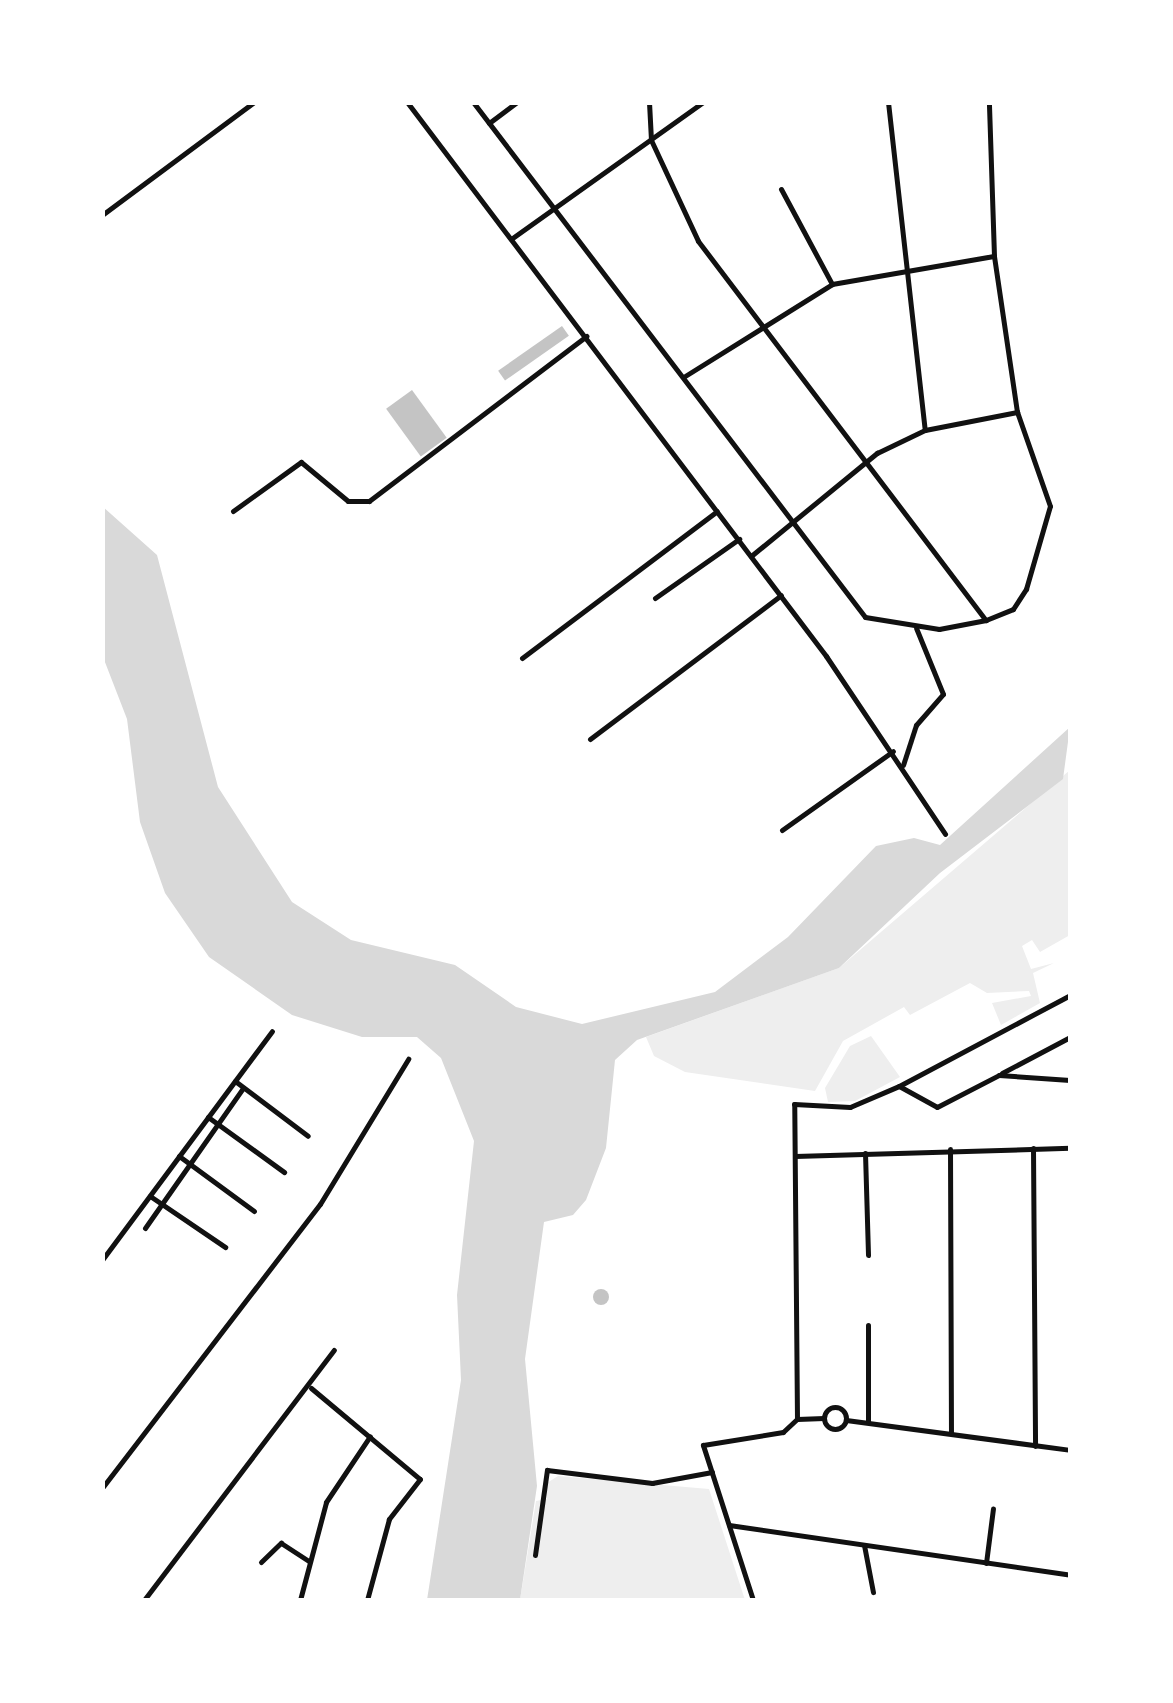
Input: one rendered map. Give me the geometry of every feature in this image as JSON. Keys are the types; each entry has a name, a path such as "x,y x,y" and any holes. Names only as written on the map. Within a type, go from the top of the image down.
{"street":[{"path":"102,214 254,102"},
{"path":"407,102 781,595 903,765 944,834"},
{"path":"473,102 865,617 916,628 998,618 1018,603 1048,536 1050,506 1017,412 994,256 989,102"},
{"path":"489,123 517,102"},
{"path":"649,102 651,140 698,241 986,620"},
{"path":"511,239 557,210 703,102"},
{"path":"888,102 926,430"},
{"path":"781,189 832,284"},
{"path":"684,376 832,284 904,266 994,256"},
{"path":"233,512 301,462 348,501 369,500 586,336"},
{"path":"752,556 865,462 926,430 1017,412"},
{"path":"522,658 717,511"},
{"path":"656,598 739,539"},
{"path":"590,739 781,595"},
{"path":"903,765 916,726 943,694 916,628"},
{"path":"782,830 893,751"},
{"path":"797,1419 794,1104 850,1107 899,1086 1070,995"},
{"path":"102,1260 272,1032"},
{"path":"899,1086 924,1105 950,1105 1070,1037"},
{"path":"102,1488 320,1204 408,1059"},
{"path":"998,1075 1070,1080"},
{"path":"235,1081 308,1136"},
{"path":"145,1228 243,1088"},
{"path":"208,1117 284,1172"},
{"path":"1032,1148 1035,1446"},
{"path":"795,1156 1070,1148"},
{"path":"950,1149 951,1432"},
{"path":"865,1153 868,1255"},
{"path":"180,1156 254,1211"},
{"path":"150,1196 225,1247"},
{"path":"868,1325 868,1421"},
{"path":"144,1600 310,1388 334,1350"},
{"path":"310,1388 420,1478 388,1520 367,1600"},
{"path":"703,1444 784,1432 797,1419 824,1418 835,1406 846,1420"},
{"path":"824,1418 835,1429 846,1420 868,1421 1070,1450"},
{"path":"700,1434 753,1600"},
{"path":"300,1600 326,1502 371,1435"},
{"path":"535,1555 548,1470 652,1483 712,1472"},
{"path":"986,1562 993,1508"},
{"path":"729,1526 1070,1575"},
{"path":"261,1562 281,1543 308,1561"},
{"path":"864,1545 873,1592"}],"shaded area":[{"path":"102,506 157,555 218,787 292,902 351,940 455,965 516,1007 582,1024 715,992 788,937 876,846 914,838 940,845 1070,727 1063,779 940,873 839,968 637,1040 615,1060 606,1148 586,1200 573,1215 544,1222 525,1359 537,1486 520,1600 427,1600 461,1380 457,1295 474,1141 441,1058 417,1037 362,1037 292,1015 209,957 165,893 140,822 127,719 103,657"},
{"path":"1070,770 1070,935 1040,952 1032,940 1022,946 1031,969 1054,963 1033,973 1040,1003 1001,1025 992,1003 1031,996 1029,991 987,993 970,983 910,1015 904,1007 843,1041 815,1091 685,1072 654,1056 646,1037 839,968"},
{"path":"871,1036 900,1077 855,1101 828,1102 825,1088 850,1046"},
{"path":"558,1476 709,1489 745,1600 520,1600 536,1501 547,1499 547,1483"}],"building":[{"path":"562,326 569,336 505,381 498,371"},
{"path":"412,390 447,438 421,457 386,409"},
{"path":"601,1289 609,1297 601,1305 593,1297"}]}
